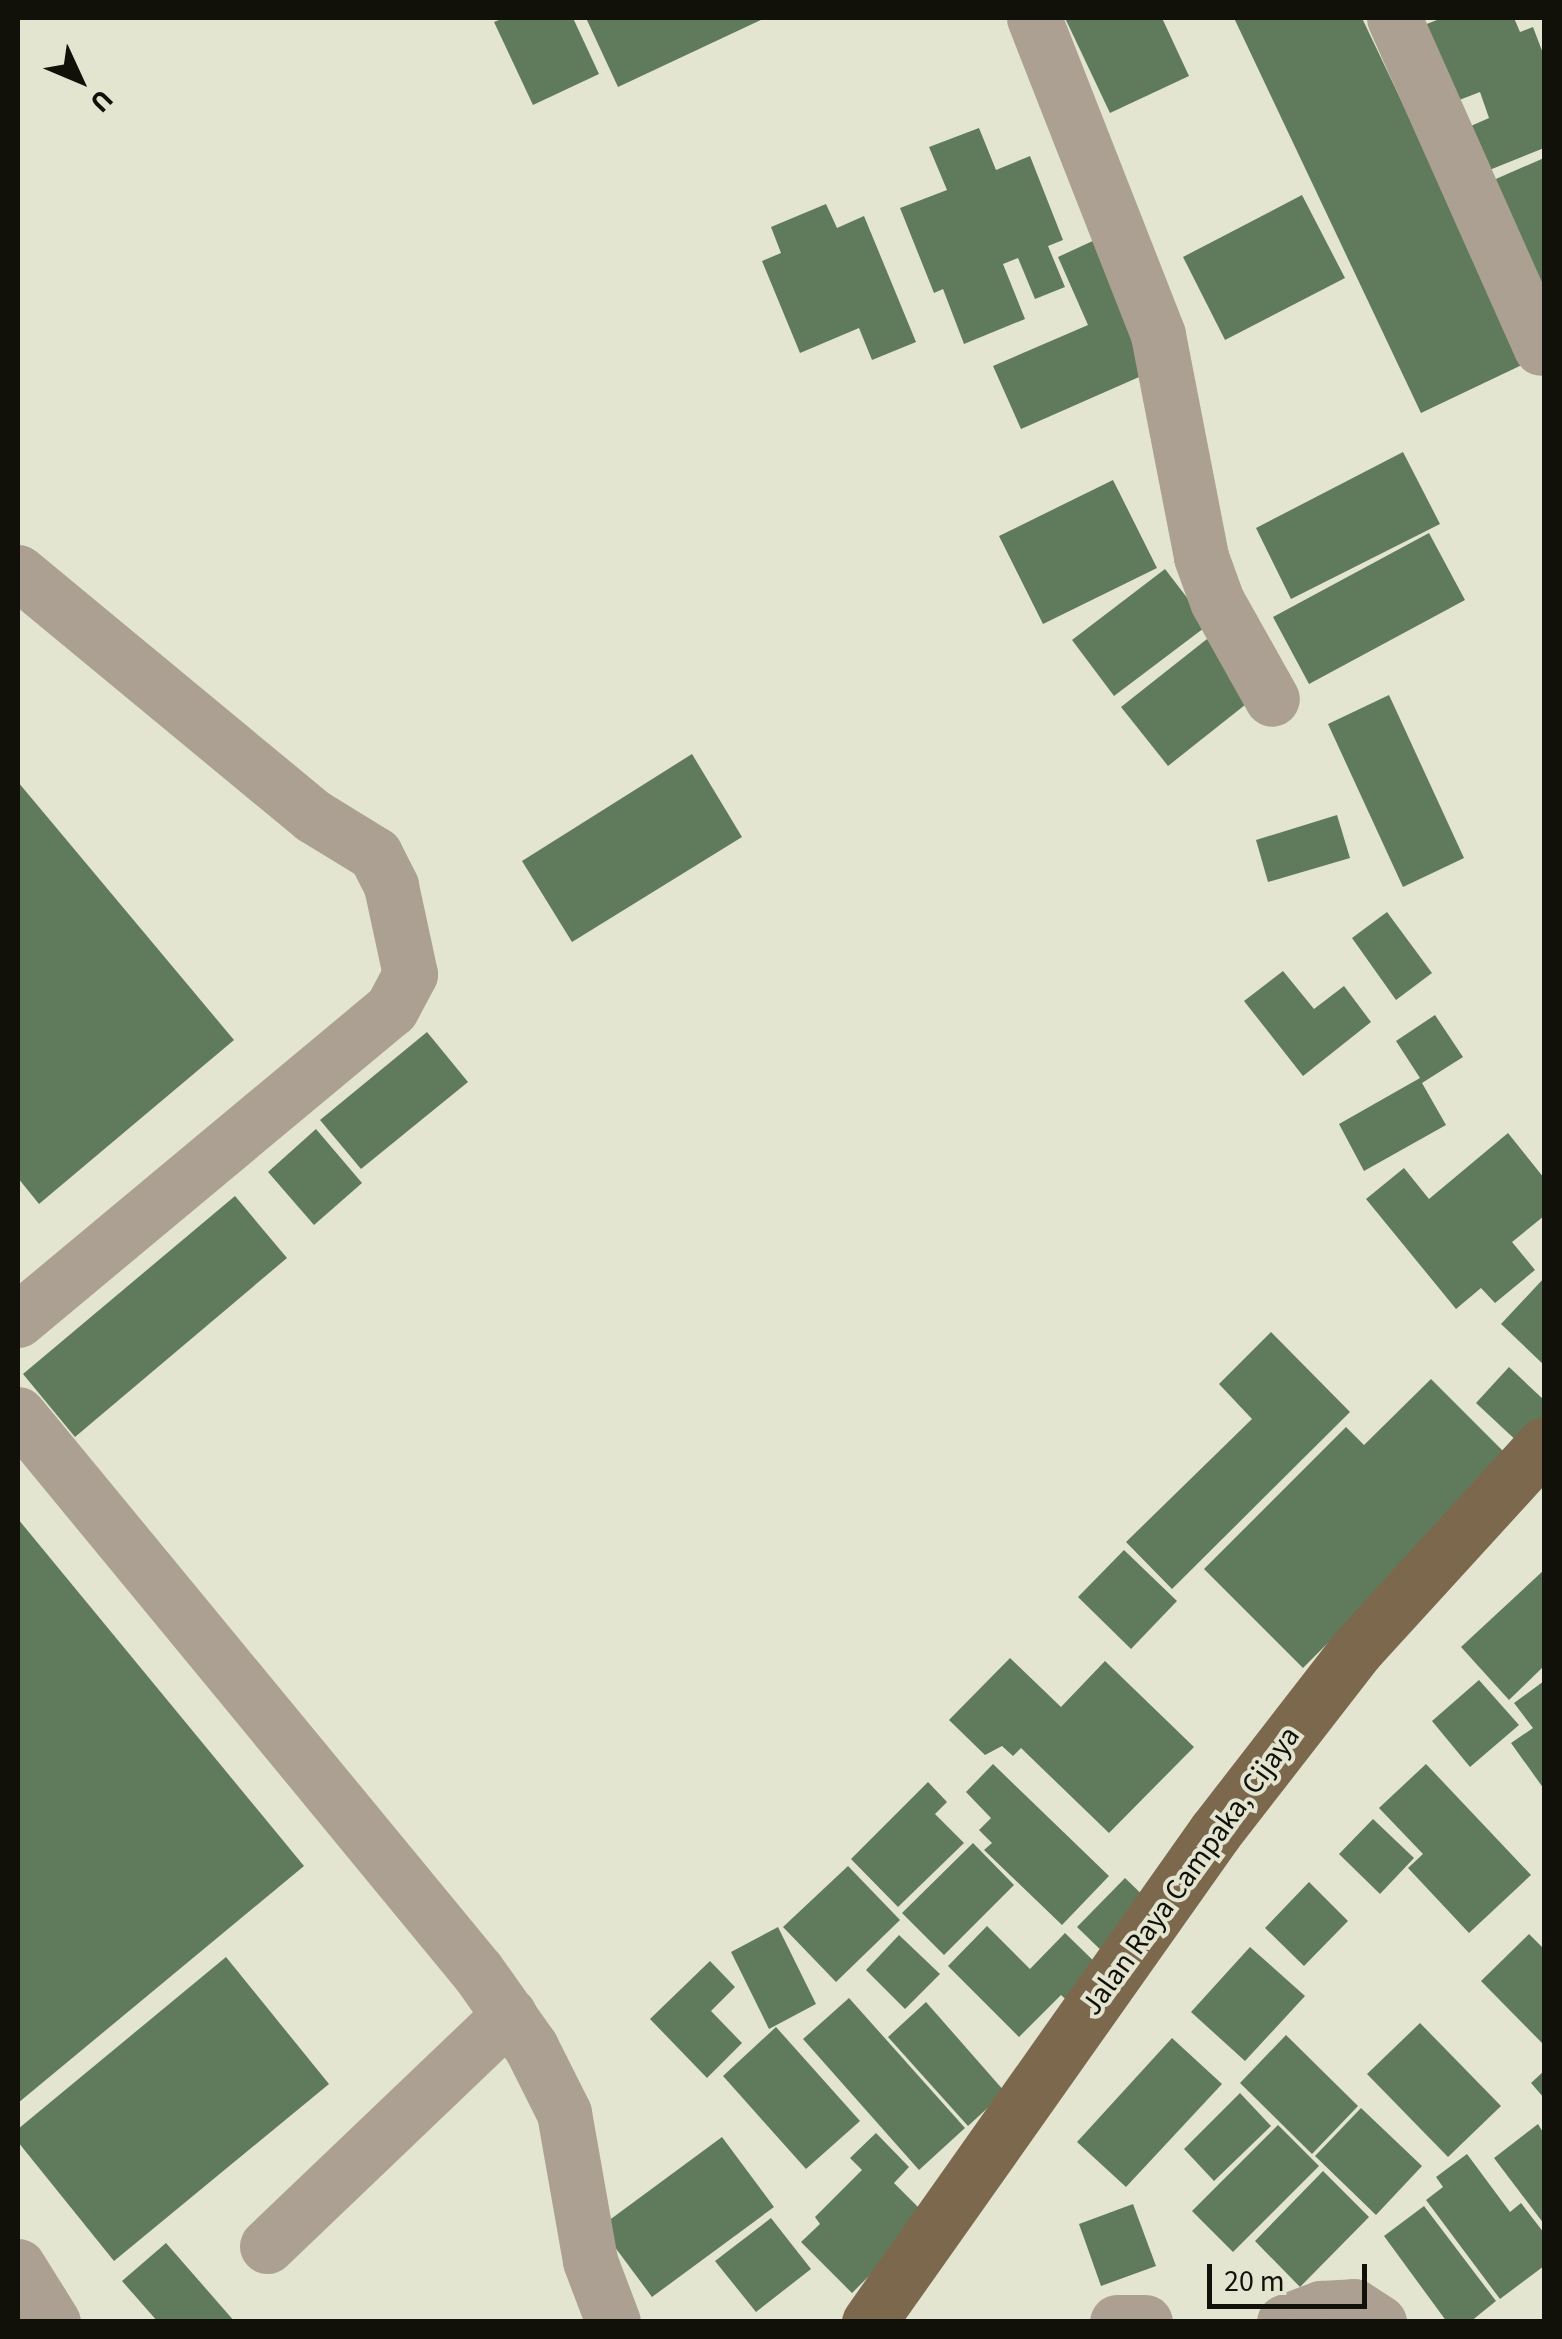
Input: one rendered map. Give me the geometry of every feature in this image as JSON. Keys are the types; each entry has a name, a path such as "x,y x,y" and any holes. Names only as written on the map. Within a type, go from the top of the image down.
{"main road":[{"name":"Jalan Raya Campaka, Cijaya","path":"869,2322 1215,1832 1357,1649 1544,1444"}],"street":[{"path":"1034,18 1158,335 1201,557 1216,601 1272,699"},
{"path":"1394,18 1541,348"},
{"path":"18,572 313,816 375,854 390,886 410,974 392,1009 18,1320"},
{"path":"18,1414 508,2016 564,2113 590,2260 613,2322"},
{"path":"267,2246 508,2016"},
{"path":"18,2266 52,2322"},
{"path":"1284,2322 1321,2308 1354,2306 1379,2322"},
{"path":"1117,2322 1145,2322"}],"building":[{"path":"504,18 573,18 599,74 533,105 494,22"},
{"path":"586,18 765,18 618,87"},
{"path":"1065,18 1162,18 1189,76 1110,113"},
{"path":"1234,18 1362,18 1526,363 1421,413"},
{"path":"1442,18 1514,18 1520,32 1533,27 1544,56 1544,148 1482,173 1464,129 1489,118 1480,92 1449,104 1419,27"},
{"path":"979,128 996,170 1030,156 1063,240 1048,246 1065,287 1035,299 1018,258 1003,264 1025,319 964,344 943,289 934,293 900,208 947,190 929,147"},
{"path":"1544,158 1544,281 1531,286 1489,182"},
{"path":"1302,195 1345,278 1225,340 1183,257"},
{"path":"826,204 837,228 864,216 916,342 872,360 859,328 800,353 762,261 781,253 771,227"},
{"path":"1097,239 1155,370 1021,429 993,366 1088,325 1058,257"},
{"path":"1403,452 1440,524 1291,599 1256,528"},
{"path":"1113,480 1157,568 1043,624 999,536"},
{"path":"1429,533 1465,600 1309,684 1273,617"},
{"path":"1165,569 1208,625 1114,696 1072,640"},
{"path":"1207,639 1255,697 1168,766 1121,707"},
{"path":"1389,695 1464,858 1403,887 1328,724"},
{"path":"692,754 742,837 572,942 522,861"},
{"path":"18,782 234,1040 39,1204 18,1178"},
{"path":"1337,815 1350,858 1268,882 1256,840"},
{"path":"1387,912 1432,973 1396,1000 1352,938"},
{"path":"1283,971 1314,1009 1344,986 1371,1022 1303,1076 1244,1001"},
{"path":"1435,1015 1463,1057 1422,1083 1446,1125 1364,1171 1339,1124 1420,1078 1396,1041"},
{"path":"427,1032 468,1082 361,1169 320,1120"},
{"path":"316,1129 362,1183 314,1225 268,1172"},
{"path":"1508,1133 1544,1178 1544,1216 1512,1242 1535,1270 1495,1303 1481,1288 1456,1309 1366,1199 1404,1168 1429,1199"},
{"path":"235,1196 287,1258 75,1437 23,1374"},
{"path":"1544,1278 1544,1365 1501,1324"},
{"path":"1271,1332 1350,1412 1172,1589 1126,1542 1252,1419 1219,1384"},
{"path":"1509,1367 1544,1400 1544,1420 1521,1445 1476,1403"},
{"path":"1431,1379 1511,1459 1303,1668 1204,1569 1346,1427 1364,1445"},
{"path":"18,1519 304,1866 18,2103"},
{"path":"1124,1550 1177,1601 1131,1649 1078,1597"},
{"path":"1544,1570 1544,1666 1509,1700 1461,1647"},
{"path":"1010,1658 1061,1707 1105,1661 1194,1747 1109,1833 1021,1748 1013,1756 1002,1746 985,1755 949,1720"},
{"path":"1479,1680 1519,1725 1470,1767 1432,1721"},
{"path":"1544,1681 1544,1789 1511,1743 1533,1728 1514,1703"},
{"path":"993,1764 1109,1876 1062,1925 984,1850 992,1843 979,1830 991,1818 966,1792"},
{"path":"1426,1764 1531,1875 1469,1933 1408,1868 1423,1854 1379,1808"},
{"path":"928,1782 947,1802 935,1814 964,1843 898,1907 851,1859"},
{"path":"1373,1819 1414,1858 1380,1894 1339,1854"},
{"path":"973,1843 1014,1885 944,1955 902,1913"},
{"path":"848,1866 900,1920 836,1982 783,1927"},
{"path":"1125,1878 1157,1909 1109,1958 1077,1927"},
{"path":"1309,1882 1348,1921 1304,1966 1265,1928"},
{"path":"987,1926 1030,1969 1065,1933 1106,1973 1073,2006 1061,1995 1019,2037 948,1966"},
{"path":"778,1927 816,2004 769,2029 731,1952"},
{"path":"1529,1934 1544,1949 1544,2045 1481,1981"},
{"path":"899,1935 940,1974 905,2009 866,1970"},
{"path":"1250,1947 1305,1996 1245,2061 1191,2012"},
{"path":"226,1957 329,2084 114,2261 18,2142 18,2129"},
{"path":"710,1961 735,1987 711,2011 742,2043 707,2078 650,2019"},
{"path":"849,1998 965,2128 919,2170 803,2039"},
{"path":"926,2002 1005,2092 968,2126 888,2037"},
{"path":"1420,2023 1501,2106 1448,2157 1367,2074"},
{"path":"776,2027 860,2121 806,2169 723,2076"},
{"path":"1286,2035 1358,2106 1312,2154 1240,2083"},
{"path":"1172,2038 1222,2084 1126,2187 1077,2142"},
{"path":"1544,2071 1544,2098 1531,2083"},
{"path":"1240,2093 1271,2126 1214,2181 1184,2149"},
{"path":"1361,2108 1422,2166 1376,2215 1315,2156"},
{"path":"1538,2124 1544,2134 1544,2224 1494,2158"},
{"path":"1278,2125 1319,2166 1233,2252 1192,2211"},
{"path":"876,2133 909,2167 894,2183 928,2217 852,2293 801,2242 820,2224 815,2217 862,2170 850,2158"},
{"path":"722,2137 774,2207 652,2297 600,2227"},
{"path":"1467,2154 1510,2212 1521,2203 1544,2233 1544,2266 1500,2299 1426,2200 1443,2187 1436,2177"},
{"path":"1323,2171 1369,2217 1300,2287 1255,2241"},
{"path":"1133,2204 1156,2266 1101,2286 1079,2224"},
{"path":"1424,2206 1496,2301 1470,2322 1447,2322 1384,2236"},
{"path":"771,2218 811,2269 756,2312 715,2261"},
{"path":"166,2243 235,2322 158,2322 122,2281"}]}
